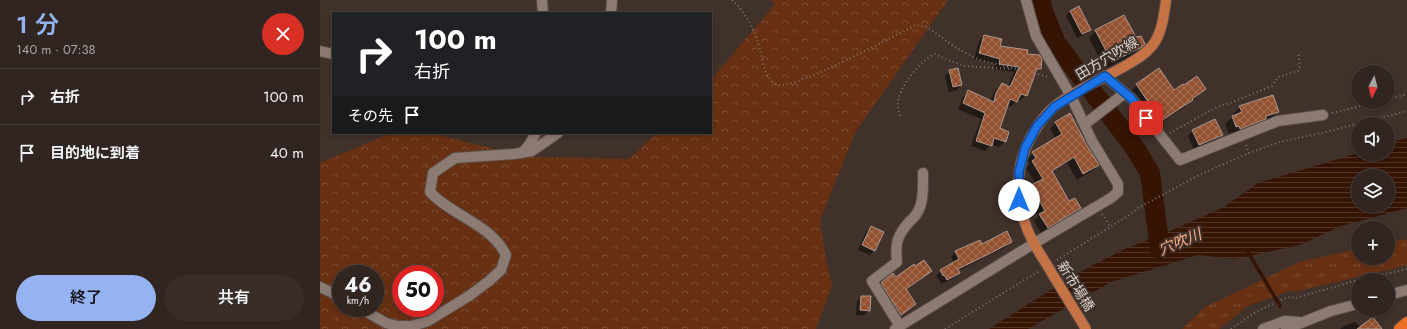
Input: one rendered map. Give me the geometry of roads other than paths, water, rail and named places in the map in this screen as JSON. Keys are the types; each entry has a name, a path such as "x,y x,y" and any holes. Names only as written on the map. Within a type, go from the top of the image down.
{"highway":[{"path":"1400,329 1407,322"}],"main road":[{"name":"田方穴吹線","path":"1042,257 1033,244 1024,223 1019,200 1019,172 1025,148 1037,126 1054,107 1102,78 1138,59 1152,46 1159,34 1164,3"},
{"name":"新市場橋","path":"1042,257 1086,329"}],"street":[{"path":"542,0 542,12"},
{"path":"611,12 612,0"},
{"path":"923,173 921,207 918,213 901,231 895,247 897,262 872,281 898,327 1111,198 1118,192 1118,184 1092,141 1089,122 1074,94 1060,76 1036,36 1026,0"},
{"path":"320,51 332,54"},
{"path":"1102,78 1121,96 1131,98 1180,160 1278,121 1323,116"},
{"path":"1089,122 1121,96"},
{"path":"522,153 535,134"},
{"path":"376,317 386,323 397,326 412,326 428,321 469,296 501,270 506,255 501,246 482,228 437,200 430,192 433,173 455,158 532,151 557,134"},
{"path":"320,287 332,293"},
{"path":"1395,293 1407,290"},
{"path":"1286,329 1331,311 1351,306"},
{"path":"1263,329 1285,321 1301,322"}],"water":[{"name":"穴吹川","path":"1407,138 1407,208 1395,211 1395,169 1351,169 1351,213 1389,213 1359,221 1351,221 1351,223 1341,226 1300,245 1235,259 1198,255 1111,282 1028,329 989,329 1076,274 1125,249 1224,207 1258,183 1351,155 1351,161 1395,161 1395,141"}],"waterway":[{"name":"穴吹川","path":"1041,0 1042,9 1056,43 1135,148 1150,173 1160,249"},
{"path":"1248,252 1280,306"}]}
